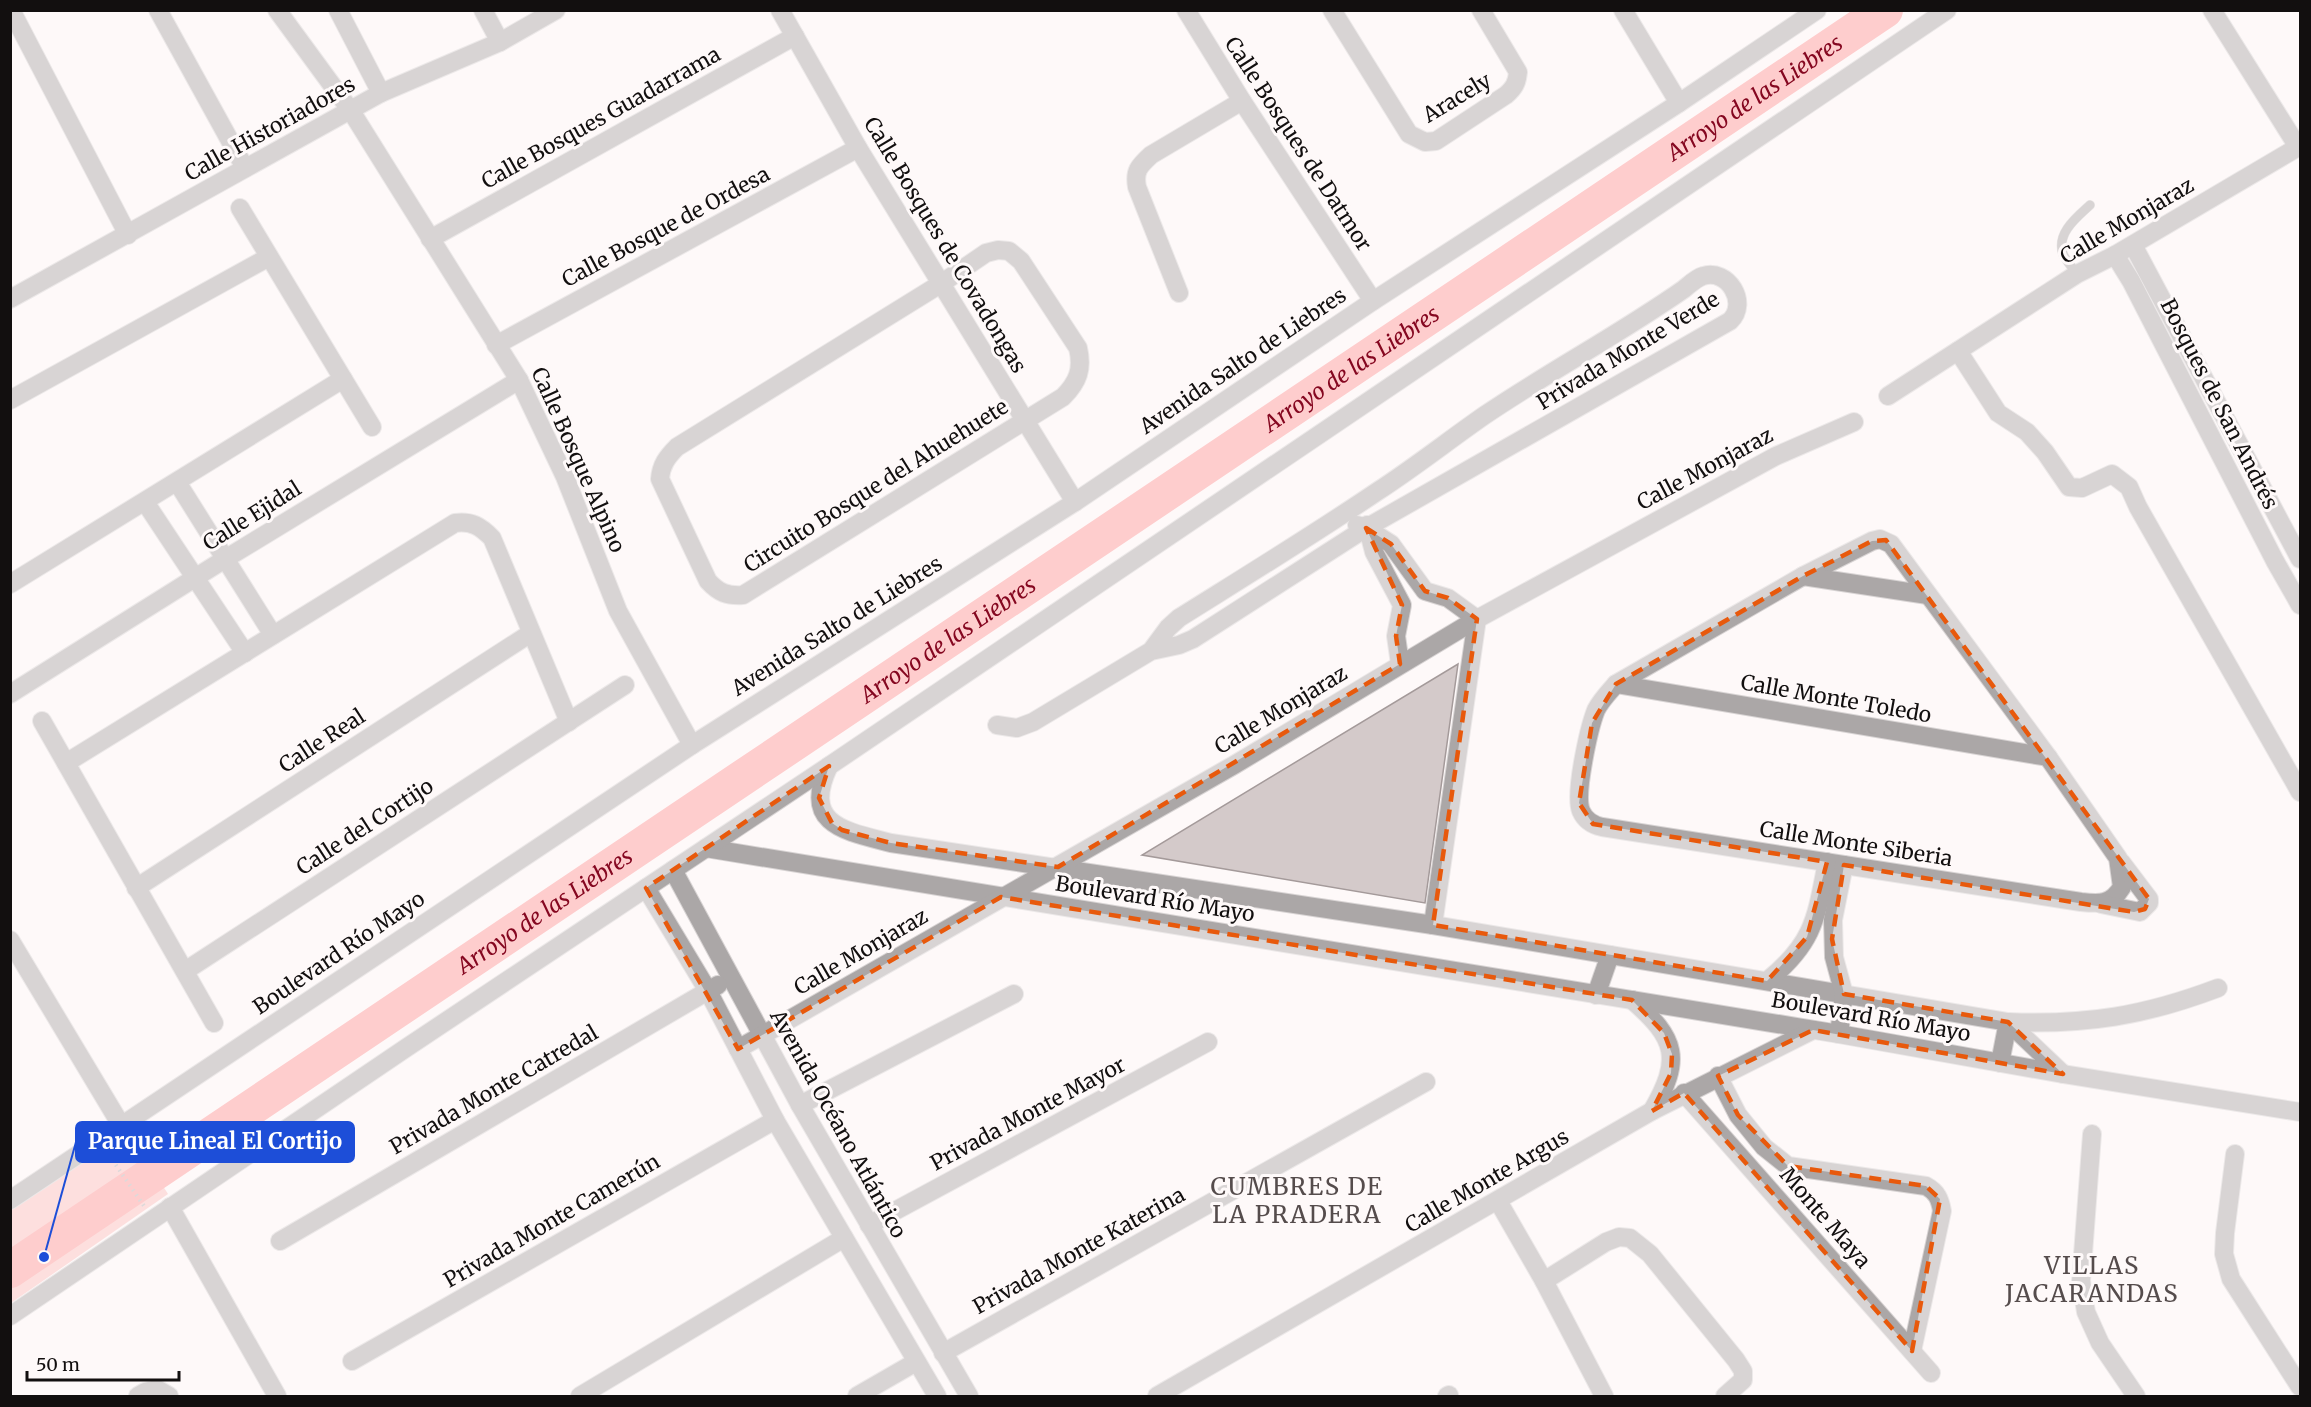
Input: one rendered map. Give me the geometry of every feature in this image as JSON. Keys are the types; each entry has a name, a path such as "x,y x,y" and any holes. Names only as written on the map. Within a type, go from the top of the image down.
{"street":[{"path":"11,10 128,235"},
{"path":"158,10 245,168"},
{"name":"Calle Bosque Alpino","path":"277,10 351,111 519,380 565,477 618,611 692,745"},
{"path":"338,10 381,93"},
{"path":"483,10 500,42"},
{"name":"Calle Historiadores","path":"12,296 128,235 381,93 500,42 556,10"},
{"name":"Calle Bosques de Covadongas","path":"780,10 858,148 1075,502"},
{"name":"Calle Bosques de Datmor","path":"1186,10 1242,101 1373,301"},
{"name":"Aracely","path":"1332,10 1408,134 1425,142 1436,141 1506,95 1513,90 1517,81 1518,72 1481,10"},
{"path":"1623,10 1679,103"},
{"name":"Avenida Salto de Liebres","path":"692,745 1075,502 1373,301 1679,103 1817,10"},
{"path":"10,1316 829,766 1947,10"},
{"path":"2212,10 2299,147"},
{"name":"Calle Bosques Guadarrama","path":"430,239 795,36"},
{"path":"1179,293 1137,188 1135,174 1140,165 1151,155 1242,101"},
{"name":"Calle Monjaraz","path":"1888,396 2077,274 2133,245 2299,147"},
{"name":"Calle Bosque de Ordesa","path":"496,345 858,148"},
{"path":"240,208 372,427"},
{"name":"Bosques de San Andrés","path":"2133,245 2301,559"},
{"name":"Circuito Bosque del Ahuehuete","path":"998,250 1009,251 1022,261 1078,348 1081,361 1080,373 1073,387 1063,397 1025,419 743,595 731,596 717,592 708,581 660,479 661,467 677,447 942,283 986,253 998,250"},
{"name":"Bosques de San Andrés","path":"2115,255 2295,582 2301,605"},
{"path":"10,400 269,257"},
{"name":"Privada Monte Verde","path":"997,725 1017,728 1033,722 1151,651 1179,645 1193,639 1366,528 1730,321 1739,309 1738,298 1734,290 1722,278 1713,275 1702,276 1655,309 1485,415 1376,493 1179,618 1168,628 1151,651"},
{"path":"1958,351 1998,413 2027,432 2069,487 2082,488 2112,474 2128,487 2301,792"},
{"path":"10,585 343,379"},
{"name":"Calle Ejidal","path":"10,693 519,380"},
{"name":"Calle Monjaraz","path":"738,1049 1234,765 1477,619 1776,456 1854,422"},
{"path":"177,482 273,635"},
{"path":"1376,493 1366,528 1374,552 1402,605"},
{"path":"145,501 245,653"},
{"path":"1334,520 1366,528 1391,544 1425,591"},
{"path":"66,763 454,523 466,522 479,525 492,538 569,722"},
{"name":"Calle Monte Siberia","path":"1880,539 1891,544 1928,595 2048,757 2118,858 2122,887 2109,902 2101,904 1836,864 1593,824 1581,812 1579,784 1592,723 1597,708 1616,684 1803,576 1872,541 1880,539"},
{"path":"1803,576 1928,595"},
{"path":"1400,664 1396,636 1402,605 1411,594 1425,591 1453,601 1477,619 1433,925"},
{"name":"Calle Real","path":"136,888 531,633"},
{"name":"Calle Monte Toledo","path":"1616,684 2048,757"},
{"name":"Calle del Cortijo","path":"185,971 625,685"},
{"path":"42,721 214,1023"},
{"name":"Boulevard Río Mayo","path":"10,1200 692,745"},
{"name":"Boulevard Río Mayo","path":"829,766 821,783 819,798 822,810 832,823 842,830 891,843 1433,925 2008,1022 2050,1023 2115,1018 2178,1003 2218,988"},
{"name":"Boulevard Río Mayo","path":"706,848 2301,1112"},
{"path":"2101,904 2140,912 2149,903 2149,899 2118,858"},
{"path":"1767,981 1782,969 1807,937 1836,864"},
{"path":"1836,864 1832,939 1838,976 1844,994 1839,1034"},
{"name":"Avenida Océano Atlántico","path":"673,870 800,1105 969,1396"},
{"path":"646,888 708,991 775,1120 937,1396"},
{"path":"10,940 122,1125"},
{"path":"1596,995 1611,955"},
{"name":"Privada Monte Catredal","path":"280,1241 730,978"},
{"path":"800,1105 1014,994"},
{"path":"1632,1000 1652,1018 1664,1033 1672,1054 1671,1073 1652,1111"},
{"path":"2000,1063 2008,1022"},
{"path":"2008,1022 2063,1074"},
{"name":"Calle Monte Argus","path":"1157,1396 1684,1093 1813,1030"},
{"name":"Privada Monte Mayor","path":"869,1226 1208,1042"},
{"name":"Monte Maya","path":"1718,1076 1738,1115 1764,1147 1788,1166 1926,1186 1934,1190 1940,1199 1942,1211 1912,1351"},
{"name":"Privada Monte Katerina","path":"943,1353 1426,1082"},
{"name":"Monte Maya","path":"1684,1093 1930,1373"},
{"name":"Privada Monte Camerún","path":"352,1361 775,1120"},
{"path":"2092,1134 2081,1281 2086,1312 2100,1342 2136,1396"},
{"path":"1748,1165 1764,1147"},
{"path":"2235,1154 2224,1254 2231,1279 2301,1387"},
{"path":"1498,1200 1544,1281 1604,1396"},
{"path":"170,1207 277,1396"},
{"path":"1544,1281 1606,1242 1619,1237 1630,1238 1650,1254 1743,1371 1743,1380 1725,1396"},
{"path":"580,1396 844,1238"},
{"path":"857,1396 916,1362"},
{"path":"138,1396 157,1389 169,1396"}],"lane":[{"path":"2077,274 2063,255 2061,243 2067,228 2090,205"}],"path":[{"path":"110,1157 138,1198"}],"highlighted area":[{"path":"1366,528 1391,544 1425,591 1448,598 1477,619 1433,925 1767,981 1807,937 1827,862 1593,824 1579,803 1592,723 1616,684 1803,576 1872,541 1886,540 2149,899 2145,909 2134,912 1844,865 1832,939 1844,994 2008,1022 2063,1074 1813,1030 1718,1076 1738,1115 1788,1166 1926,1186 1940,1199 1912,1351 1684,1093 1652,1111 1671,1073 1672,1054 1664,1033 1632,1000 1001,897 738,1049 646,888 829,766 819,798 832,823 842,830 891,843 1058,867 1400,664 1396,636 1402,605"}],"shaded area":[{"path":"128,1131 168,1194 11,1303 11,1210"}],"building":[{"path":"1458,664 1425,903 1142,855"}],"waterway":[{"name":"Arroyo de las Liebres","path":"10,1270 1885,10"}],"place":[{"name":"Parque Lineal El Cortijo","path":"44,1257"}],"district":[{"name":"CUMBRES DE LA PRADERA","path":"1297,1201"},
{"name":"VILLAS JACARANDAS","path":"2092,1280"}]}
